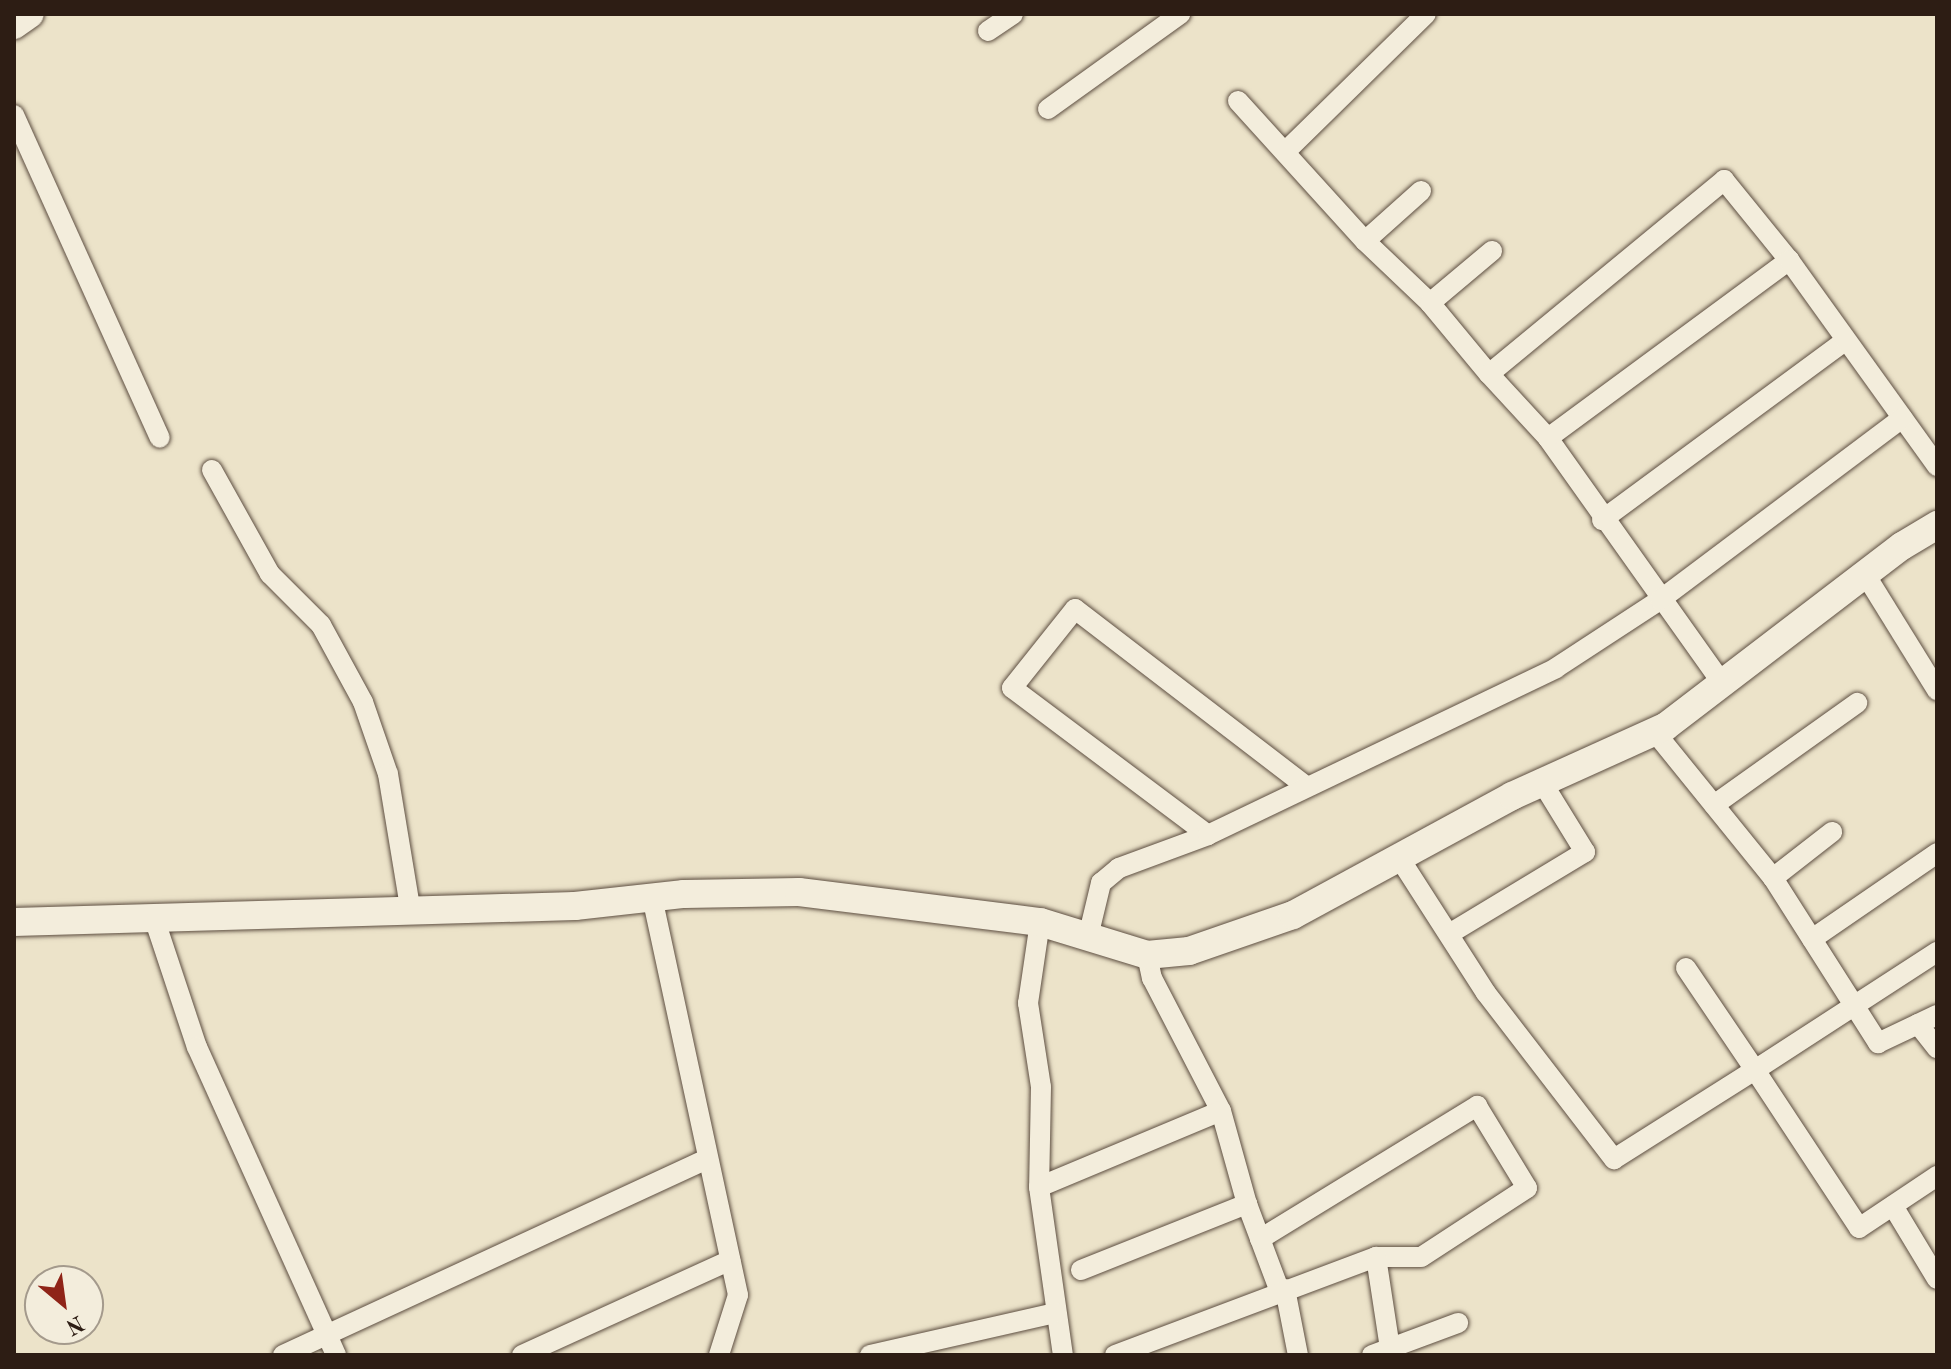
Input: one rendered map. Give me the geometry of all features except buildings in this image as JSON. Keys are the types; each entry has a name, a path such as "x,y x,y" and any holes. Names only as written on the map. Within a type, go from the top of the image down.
{"street":[{"path":"14,25 30,14"},
{"path":"988,31 1013,14"},
{"path":"1048,109 1180,14"},
{"path":"1285,152 1426,14"},
{"path":"1238,101 1365,241 1430,303 1548,438 1602,520 1722,683"},
{"path":"14,115 160,438"},
{"path":"1489,374 1724,180 1789,260 1937,466"},
{"path":"1365,241 1421,191"},
{"path":"1430,303 1492,251"},
{"path":"1548,438 1789,260"},
{"path":"1602,520 1846,340"},
{"path":"1088,937 1101,883 1119,868 1208,835 1556,668 1660,600 1902,418"},
{"path":"212,470 270,574 321,625 363,702 388,774 410,907"},
{"path":"14,922 410,907 575,906 652,897 799,892 1040,922 1147,955 1189,951 1293,915 1542,782 1654,731 1865,574 1934,535"},
{"path":"1865,574 1937,690"},
{"path":"1208,835 1012,688 1075,609 1307,787"},
{"path":"1714,805 1857,703"},
{"path":"1654,731 1773,878 1878,1043 1937,1015"},
{"path":"1449,934 1585,852 1542,782"},
{"path":"1773,878 1832,832"},
{"path":"1812,939 1937,853"},
{"path":"1400,859 1486,993 1614,1159 1937,952"},
{"path":"652,897 738,1295 719,1355"},
{"path":"154,918 197,1047 336,1355"},
{"path":"1040,922 1028,1003 1041,1087 1039,1187 1063,1355"},
{"path":"1147,955 1152,978 1221,1111 1247,1204 1283,1291 1298,1355"},
{"path":"1686,968 1859,1228 1935,1181"},
{"path":"1918,1024 1937,1048"},
{"path":"1115,1355 1376,1257 1421,1257 1527,1188 1477,1106 1260,1239"},
{"path":"1039,1187 1221,1111"},
{"path":"283,1355 708,1159"},
{"path":"1081,1270 1247,1204"},
{"path":"1893,1206 1937,1279"},
{"path":"1376,1257 1384,1353 1458,1323"},
{"path":"522,1355 730,1260"},
{"path":"870,1355 1055,1313"}]}
